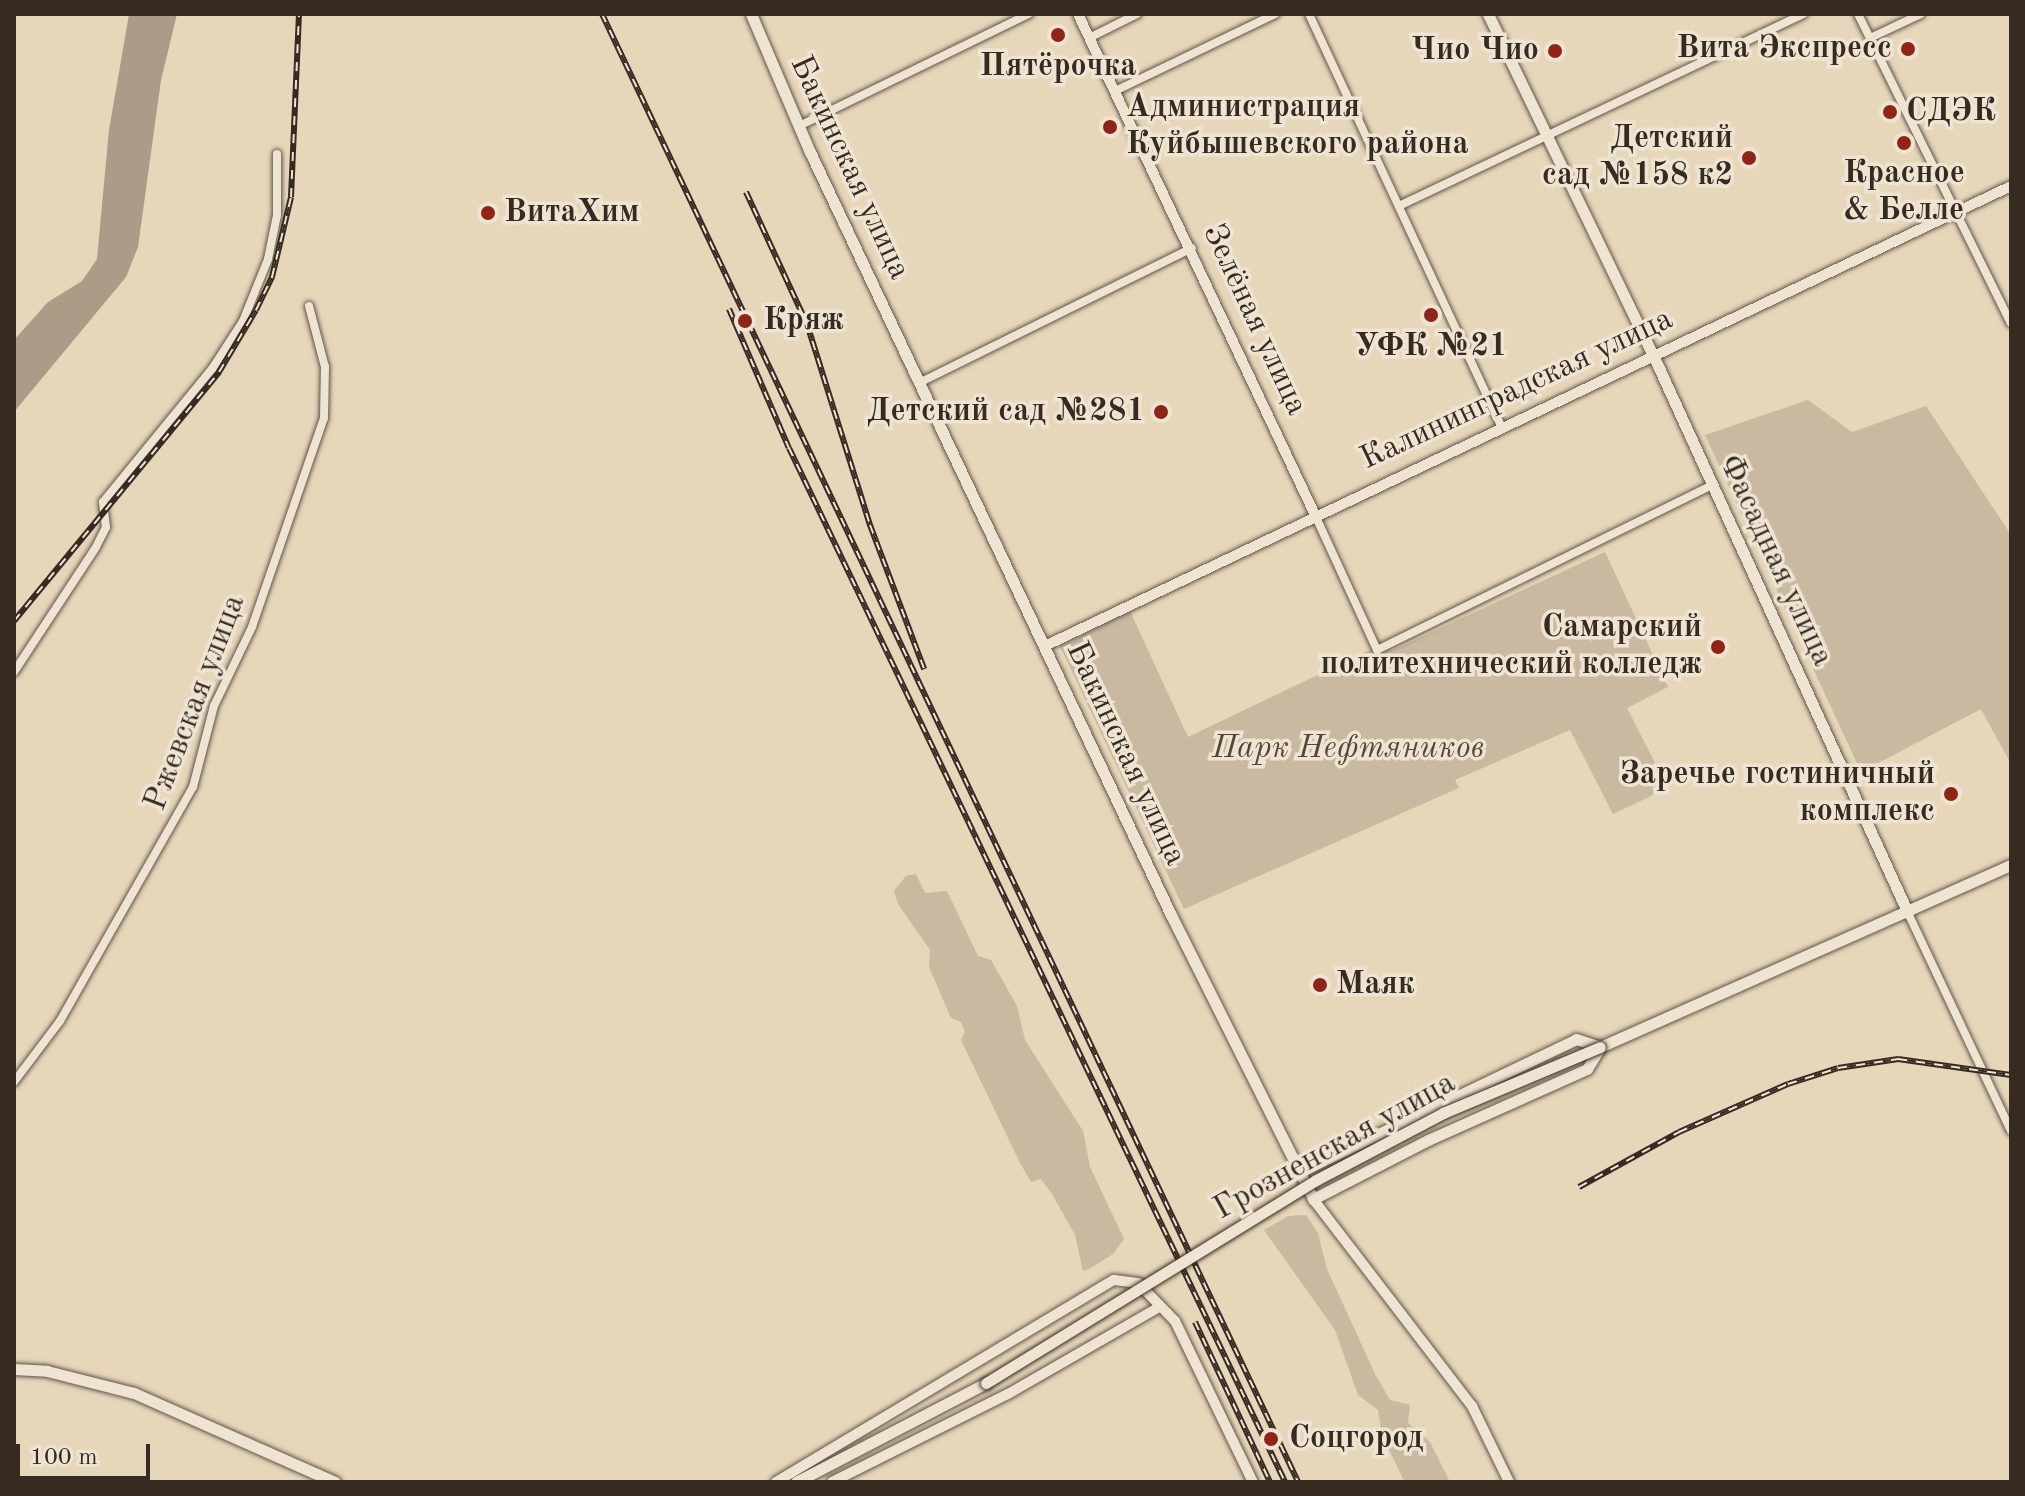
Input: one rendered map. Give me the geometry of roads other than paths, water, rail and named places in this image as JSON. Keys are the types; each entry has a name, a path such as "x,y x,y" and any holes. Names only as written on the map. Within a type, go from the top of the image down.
{"main road":[{"name":"Бакинская улица","path":"751,14 799,126 1047,645 1178,929 1313,1199"},
{"name":"Фасадная улица","path":"1488,14 1652,355 1908,913"},
{"name":"Грозненская улица","path":"796,1482 986,1383 1316,1180 1443,1113 1908,913 2011,865"},
{"path":"1299,1172 1576,1039 1600,1047 1587,1069 1313,1199"},
{"path":"1299,1172 1363,1173"},
{"path":"14,1369 47,1371 134,1393 218,1426 335,1482"}],"street":[{"path":"799,126 1029,14"},
{"name":"Зелёная улица","path":"1078,14 1192,248 1377,650 1711,486"},
{"path":"1089,38 1137,14"},
{"path":"1115,91 1275,14"},
{"path":"1309,14 1502,427"},
{"path":"1399,206 1804,14"},
{"path":"1858,14 2011,323"},
{"path":"1870,38 1921,14"},
{"path":"14,672 96,547 106,527 103,502 212,369 243,321 268,259 277,215 277,154"},
{"name":"Калининградская улица","path":"1047,645 2011,186"},
{"path":"921,382 1192,248"},
{"name":"Ржевская улица","path":"14,1082 60,1021 193,787 214,706 252,627 324,418 325,367 309,306"},
{"name":"Фасадная улица","path":"1908,913 2011,1131"},
{"name":"Бакинская улица","path":"1313,1199 1472,1406 1509,1482"},
{"path":"776,1482 1037,1330 1105,1282 1138,1283 1175,1321 1253,1482"},
{"path":"832,1482 1008,1394 1159,1307"}],"railway":[{"path":"14,621 219,372 272,277 291,197 299,14"},
{"path":"602,14 1298,1482"},
{"path":"746,192 807,324 870,525 924,669"},
{"path":"729,309 789,448 1285,1482"},
{"path":"1579,1187 1679,1132 1788,1084 1838,1068 1898,1059 2011,1075"},
{"path":"1195,1322 1270,1482"}],"place":[{"name":"Пятёрочка","path":"1058,35"},
{"name":"Вита Экспресс","path":"1908,49"},
{"name":"Чио Чио","path":"1555,51"},
{"name":"СДЭК","path":"1890,112"},
{"name":"Администрация Куйбышевского района","path":"1110,127"},
{"name":"Красное & Белле","path":"1904,143"},
{"name":"Детский сад №158 к2","path":"1749,158"},
{"name":"ВитаХим","path":"488,213"},
{"name":"УФК №21","path":"1431,315"},
{"name":"Кряж","path":"745,321"},
{"name":"Детский сад №281","path":"1161,412"},
{"name":"Самарский политехнический колледж","path":"1718,647"},
{"name":"Заречье гостиничный комплекс","path":"1951,794"},
{"name":"Маяк","path":"1320,985"},
{"name":"Соцгород","path":"1271,1439"}],"park label":[{"name":"Парк Нефтяников","path":"1348,749"}]}
